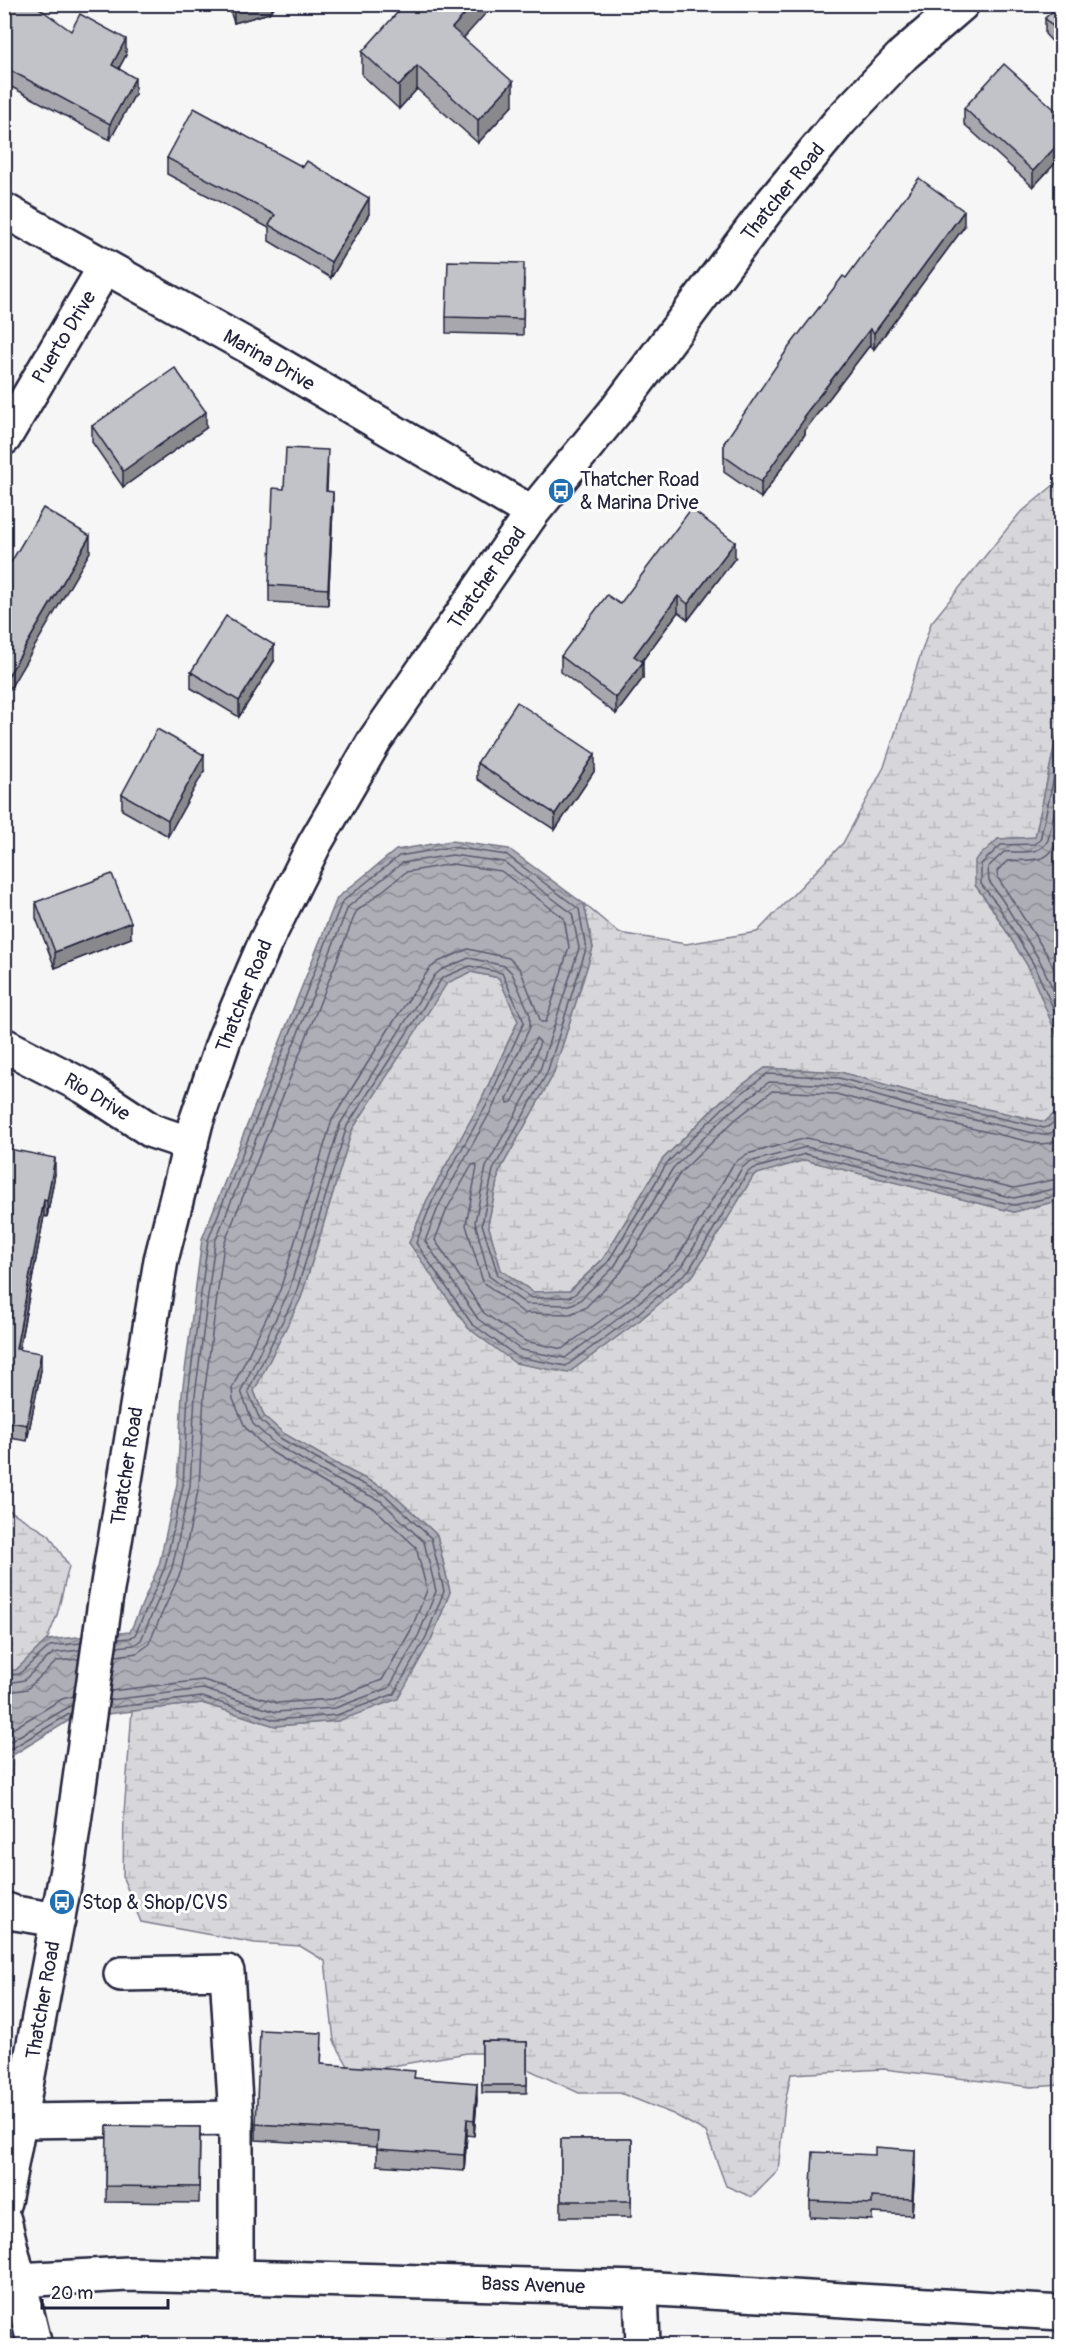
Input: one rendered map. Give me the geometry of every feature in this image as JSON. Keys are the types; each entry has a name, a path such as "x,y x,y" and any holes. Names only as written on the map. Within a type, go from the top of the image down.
{"main road":[{"name":"Thatcher Road","path":"4,2202 58,1920 161,1260 190,1144 225,1037 266,941 314,845 375,740 532,513 617,409 771,204 840,122 904,54 962,4"},
{"name":"Marina Drive","path":"4,210 246,345 532,513"},
{"name":"Puerto Drive","path":"4,438 105,267"},
{"name":"Rio Drive","path":"4,1045 85,1087 153,1131 190,1144"},
{"path":"4,1909 58,1920"},
{"path":"122,1974 227,1972 236,2118 236,2277"},
{"path":"21,2121 236,2118"},
{"path":"4,2220 11,2280 35,2346"},
{"name":"Bass Avenue","path":"11,2280 128,2274 641,2288 1062,2313"},
{"path":"641,2288 642,2346"}],"green space":[{"path":"1061,479 1061,722 1035,838 998,839 975,885 1029,968 1061,1042 1061,1107 1045,1122 923,1095 840,1072 765,1068 721,1101 662,1160 603,1259 569,1291 533,1292 501,1270 488,1224 499,1172 553,1075 593,948 584,904 619,933 686,944 757,932 843,843 884,767 931,623 1019,514"},
{"path":"471,972 499,978 518,1021 480,1103 427,1200 409,1243 568,1373 640,1320 694,1274 753,1175 805,1160 1014,1212 1061,1200 1061,2085 1031,2087 884,2069 791,2074 785,2102 778,2171 752,2197 726,2186 706,2132 673,2114 620,2093 579,2093 493,2053 467,2053 352,2073 334,2041 325,1961 300,1946 255,1943 141,1922 123,1878 124,1813 132,1711 202,1703 275,1726 338,1721 431,1640 450,1592 437,1535 388,1490 283,1433 264,1416 254,1391 301,1298 352,1130 446,983"},
{"path":"4,1507 49,1535 69,1566 57,1615 47,1640 16,1670 5,1671"},
{"path":"13,1756 11,1785 5,1808 5,1760"}],"water":[{"path":"1061,722 1061,1046 1029,968 975,885 975,860 998,839 1035,837"},
{"path":"451,841 509,849 584,904 593,948 553,1075 499,1172 488,1224 501,1270 533,1292 570,1291 603,1259 662,1160 721,1101 765,1068 840,1072 923,1095 1045,1122 1061,1107 1061,1200 1014,1212 805,1160 754,1175 694,1274 640,1320 568,1373 515,1363 468,1328 409,1243 427,1200 480,1103 518,1021 499,978 471,972 447,983 352,1130 301,1298 254,1391 264,1416 283,1433 388,1490 437,1535 450,1592 431,1640 398,1699 338,1721 275,1726 202,1703 73,1718 5,1760 5,1671 16,1670 47,1640 130,1632 159,1565 177,1484 182,1394 202,1239 337,898 396,850"}],"building":[{"path":"4,4 33,4 71,31 80,14 126,39 112,65 135,78 110,124 4,67"},
{"path":"405,4 474,4 452,28 513,82 478,120 417,66 399,86 362,52"},
{"path":"1062,4 1062,36 1045,18"},
{"path":"1004,64 1062,116 1062,140 1033,171 964,108"},
{"path":"194,108 303,167 307,161 369,198 331,262 269,225 275,215 167,158"},
{"path":"919,178 964,211 874,333 870,329 803,417 805,418 761,482 724,456 724,443 789,347 843,276 846,278"},
{"path":"448,261 524,263 523,319 446,317"},
{"path":"175,368 206,412 123,471 92,426"},
{"path":"286,448 328,450 326,491 333,492 328,589 269,585 273,488 284,489"},
{"path":"43,508 90,536 4,683 4,574"},
{"path":"691,509 735,542 688,604 678,596 634,656 643,662 616,698 561,656 607,595 620,604"},
{"path":"226,616 274,645 239,701 191,672"},
{"path":"517,702 595,754 555,814 477,763"},
{"path":"157,729 204,755 168,820 122,794"},
{"path":"112,874 131,922 55,952 36,902"},
{"path":"4,1148 55,1158 47,1201 44,1200 16,1349 41,1353 27,1425 4,1421"},
{"path":"260,2030 322,2033 321,2064 415,2071 414,2078 477,2083 474,2120 467,2119 464,2155 377,2149 378,2131 256,2124"},
{"path":"482,2041 527,2042 527,2085 482,2085"},
{"path":"107,2126 200,2127 199,2187 106,2186"},
{"path":"561,2139 632,2139 631,2201 561,2201"},
{"path":"875,2147 915,2150 912,2199 872,2197 872,2204 810,2201 813,2152 875,2155"},
{"path":"434,2337 497,2339 497,2346 433,2346"},
{"path":"232,2340 286,2343 286,2346 232,2346"},
{"path":"804,2342 853,2346 804,2346"}],"place":[{"name":"Thatcher Road & Marina Drive","path":"561,491"},
{"name":"Stop & Shop/CVS","path":"62,1902"}]}
